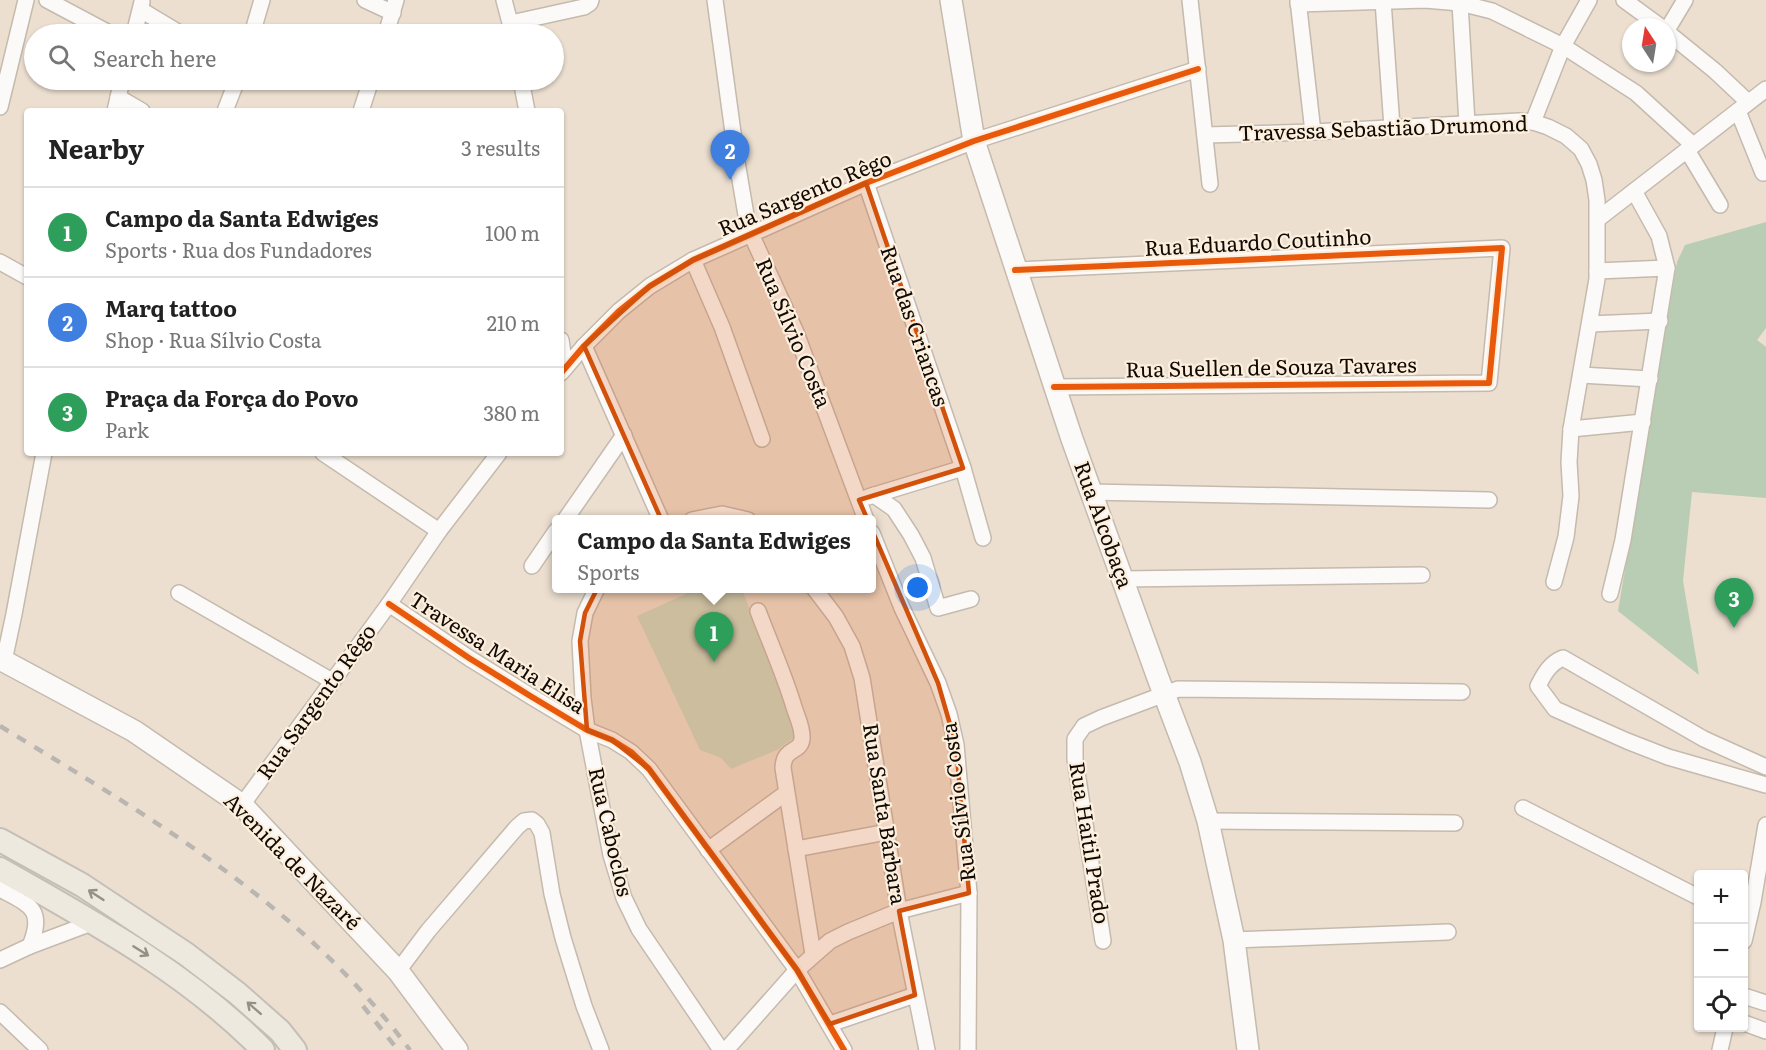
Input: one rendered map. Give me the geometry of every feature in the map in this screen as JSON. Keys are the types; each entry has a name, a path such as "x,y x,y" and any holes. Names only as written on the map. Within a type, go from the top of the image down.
{"main road":[{"name":"Rua Alcobaça","path":"951,0 974,141 1090,492 1190,762 1208,821 1233,940 1248,1050"},
{"name":"Avenida de Nazaré","path":"2,660 134,731 242,805 398,971 457,1050"},
{"path":"0,840 82,885 186,954 272,1023 295,1050"},
{"path":"0,869 146,954 191,986 238,1025 263,1050"}],"street":[{"path":"0,107 26,0"},
{"path":"47,0 92,24"},
{"path":"255,24 262,0"},
{"path":"365,0 395,7 389,24"},
{"path":"504,0 511,24"},
{"path":"528,24 584,7 591,0"},
{"name":"Rua Sílvio Costa","path":"715,0 737,162 751,234 795,330 865,515"},
{"path":"1190,0 1210,184"},
{"path":"1313,132 1298,2 1425,0 1460,3 1492,11 1563,46 1636,93 1690,147 1720,205"},
{"path":"1533,122 1563,46 1588,0"},
{"path":"1624,0 1649,18"},
{"path":"1675,18 1685,0"},
{"path":"1383,1 1392,127"},
{"path":"1460,3 1467,124"},
{"path":"137,24 142,5 168,24"},
{"path":"1676,38 1715,71 1743,106 1763,173"},
{"name":"Rua Sargento Rêgo","path":"564,369 619,311 650,286 693,260 866,183 974,141 1198,69"},
{"path":"226,108 233,90"},
{"path":"362,108 368,90"},
{"path":"523,90 526,108"},
{"path":"1598,219 1766,90"},
{"path":"116,104 131,108"},
{"name":"Travessa Sebastião Drumond","path":"1205,135 1533,122 1566,136 1581,149 1594,180 1598,219 1597,271 1571,429 1569,462 1571,496 1566,537 1554,582"},
{"name":"Rua das Criancas","path":"866,183 963,468 983,538"},
{"path":"1610,594 1622,547 1667,268 1659,236 1635,191"},
{"name":"Rua Eduardo Coutinho","path":"1015,270 1502,248 1489,383"},
{"path":"693,260 722,327 762,439"},
{"path":"0,262 24,275"},
{"path":"1597,271 1667,268"},
{"path":"1590,324 1660,321"},
{"path":"584,346 659,515"},
{"path":"1581,375 1650,380"},
{"name":"Rua Suellen de Souza Tavares","path":"1054,387 1489,383"},
{"path":"1571,429 1643,422"},
{"path":"568,515 624,435"},
{"path":"2,660 14,614 43,456"},
{"path":"327,456 439,531"},
{"name":"Rua Sargento Rêgo","path":"242,805 389,604 439,531 497,456"},
{"path":"859,500 963,468"},
{"path":"1090,492 1489,500"},
{"path":"874,495 894,509 911,535 923,558 938,608 971,599"},
{"path":"532,566 552,537"},
{"name":"Rua Sílvio Costa","path":"876,543 898,598 938,682 956,745 969,893 968,1050"},
{"path":"1122,579 1422,575"},
{"path":"179,593 332,681"},
{"path":"587,730 580,641 585,613 595,593"},
{"name":"Rua Santa Bárbara","path":"818,593 836,617 852,646 862,678 899,911 927,1050"},
{"name":"Travessa Maria Elisa","path":"389,604 469,658 587,730 612,740 631,752 649,769 797,970 844,1050"},
{"path":"758,610 787,684 801,729 801,743 798,748 786,755 783,761 786,793 813,954"},
{"path":"1766,767 1704,739 1581,666 1563,658 1556,661 1543,674 1538,686 1556,709 1627,741 1668,758 1766,785"},
{"name":"Rua Haitil Prado","path":"1103,941 1075,759 1075,739 1084,726 1178,689 1462,692"},
{"name":"Rua Caboclos","path":"587,730 611,855 624,898 639,929 721,1050"},
{"path":"708,850 786,793"},
{"path":"1523,808 1694,895"},
{"path":"398,971 428,931 517,827 524,821 532,820 542,834 552,894 563,938 584,1006 601,1050"},
{"path":"1208,821 1455,824"},
{"path":"796,849 887,832"},
{"path":"1748,918 1759,904 1765,835"},
{"path":"0,889 24,902 34,911 37,926 30,946"},
{"path":"726,1050 797,970 830,941 899,911 969,893"},
{"path":"0,960 94,922"},
{"path":"1233,940 1448,932"},
{"path":"830,1024 915,995"},
{"path":"1748,998 1766,1003"},
{"path":"0,1012 40,1050"},
{"path":"1748,1025 1766,1031"},
{"path":"1720,1050 1724,1032"}],"highlighted area":[{"path":"866,183 963,468 859,500 938,683 956,745 969,893 899,911 915,995 830,1024 797,970 649,769 612,740 587,730 580,641 585,613 601,581 665,528 584,346 650,286 693,260"}],"green space":[{"path":"1766,222 1766,328 1757,340 1766,347 1766,498 1692,492 1683,581 1699,675 1618,611 1677,262 1685,245"},
{"path":"688,593 744,593 787,708 795,737 777,750 731,769 721,758 700,750 637,616"}],"railway":[{"path":"0,726 168,830 273,908 322,951 368,998 410,1050"},
{"path":"363,1006 398,1050"}],"cycle path":[{"path":"564,369 619,311 650,286 693,260 866,183 974,141 1198,69"},
{"path":"1015,270 1502,248 1489,383 1054,387"},
{"path":"389,604 532,697 587,730 612,740 631,752 649,769 797,970 844,1050"}],"place":[{"name":"Marq tattoo","path":"730,180"},
{"name":"Praça da Força do Povo","path":"1734,628"},
{"name":"Campo da Santa Edwiges","path":"714,662"}]}
